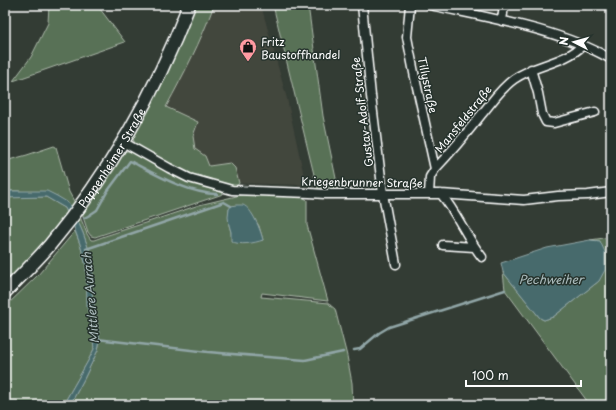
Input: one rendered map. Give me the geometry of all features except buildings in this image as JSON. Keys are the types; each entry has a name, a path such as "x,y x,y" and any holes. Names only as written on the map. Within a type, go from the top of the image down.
{"street":[{"name":"Pappenheimer Straße","path":"5,292 48,246 83,201 123,142 150,94 179,32 189,5"},
{"name":"Gustav-Adolf-Straße","path":"362,5 383,194 396,264"},
{"name":"Tillystraße","path":"410,5 407,37 414,78 435,170"},
{"path":"430,5 502,21 561,37 600,52 611,59"},
{"path":"502,21 504,5"},
{"name":"Mansfeldstraße","path":"429,194 430,177 499,92 515,78 531,70 566,57 582,45"},
{"path":"531,70 538,93 542,114 546,122 554,123 595,112"},
{"name":"Kriegenbrunner Straße","path":"123,142 168,168 189,178 232,190 325,194 441,194 524,200 611,192"},
{"path":"441,194 448,202 474,247 482,257"},
{"path":"442,245 474,247"}],"shaded area":[{"path":"214,5 261,5 287,99 306,185 227,183 186,164 166,107 208,21"}],"green space":[{"path":"49,5 97,5 125,42 13,81 31,57 48,23"},
{"path":"193,5 214,5 192,57 166,107 198,122 193,136 195,149 205,156 209,166 230,163 235,168 239,183 237,186 194,177 144,150 135,144 133,139 133,133"},
{"path":"273,5 308,5 323,116 338,188 317,187"},
{"path":"54,146 56,147 69,192 76,205 72,209 57,196 18,191 5,191 5,161"},
{"path":"134,151 220,190 223,194 95,237 91,236 88,232 81,211 122,152"},
{"path":"245,194 300,195 307,200 307,225 328,301 262,293 261,297 329,303 335,309 347,356 352,383 353,405 70,405 98,350 100,340 92,292 93,274 91,256 76,217 79,214 87,234 91,240 94,240 199,205","holes":["229,209 251,213 259,226 263,240 232,241 229,225"]},
{"path":"46,197 65,208 68,214 23,268 5,286 5,198"},
{"path":"75,231 86,266 94,349 63,405 5,405 5,307 38,275"},
{"path":"611,237 611,405 590,405 505,290 503,272 540,318 544,320 553,317 599,281 600,241 590,240"}],"water":[{"name":"Mittlere Aurach","path":"5,191 47,191 67,202 76,217 91,256 93,274 92,292 100,340 98,350 70,405 63,405 94,349 87,307 86,266 80,244 65,208 46,197 5,198"},
{"path":"243,205 250,210 263,240 243,244 234,243 231,241 228,217 229,209 231,206"},
{"name":"Pechweiher","path":"590,240 600,241 605,252 605,270 599,281 553,317 544,320 540,318 503,272 501,263 547,248"}],"waterway":[{"path":"84,218 97,210 107,192 130,161 184,187 195,191 217,194"},
{"name":"Mittlere Aurach","path":"86,249 224,202 231,206"},
{"path":"354,350 360,349 379,333 389,327 505,290"},
{"name":"Mittlere Aurach","path":"97,339 208,352 305,360 343,352"}],"place":[{"name":"Fritz Baustoffhandel","path":"248,62"}]}
